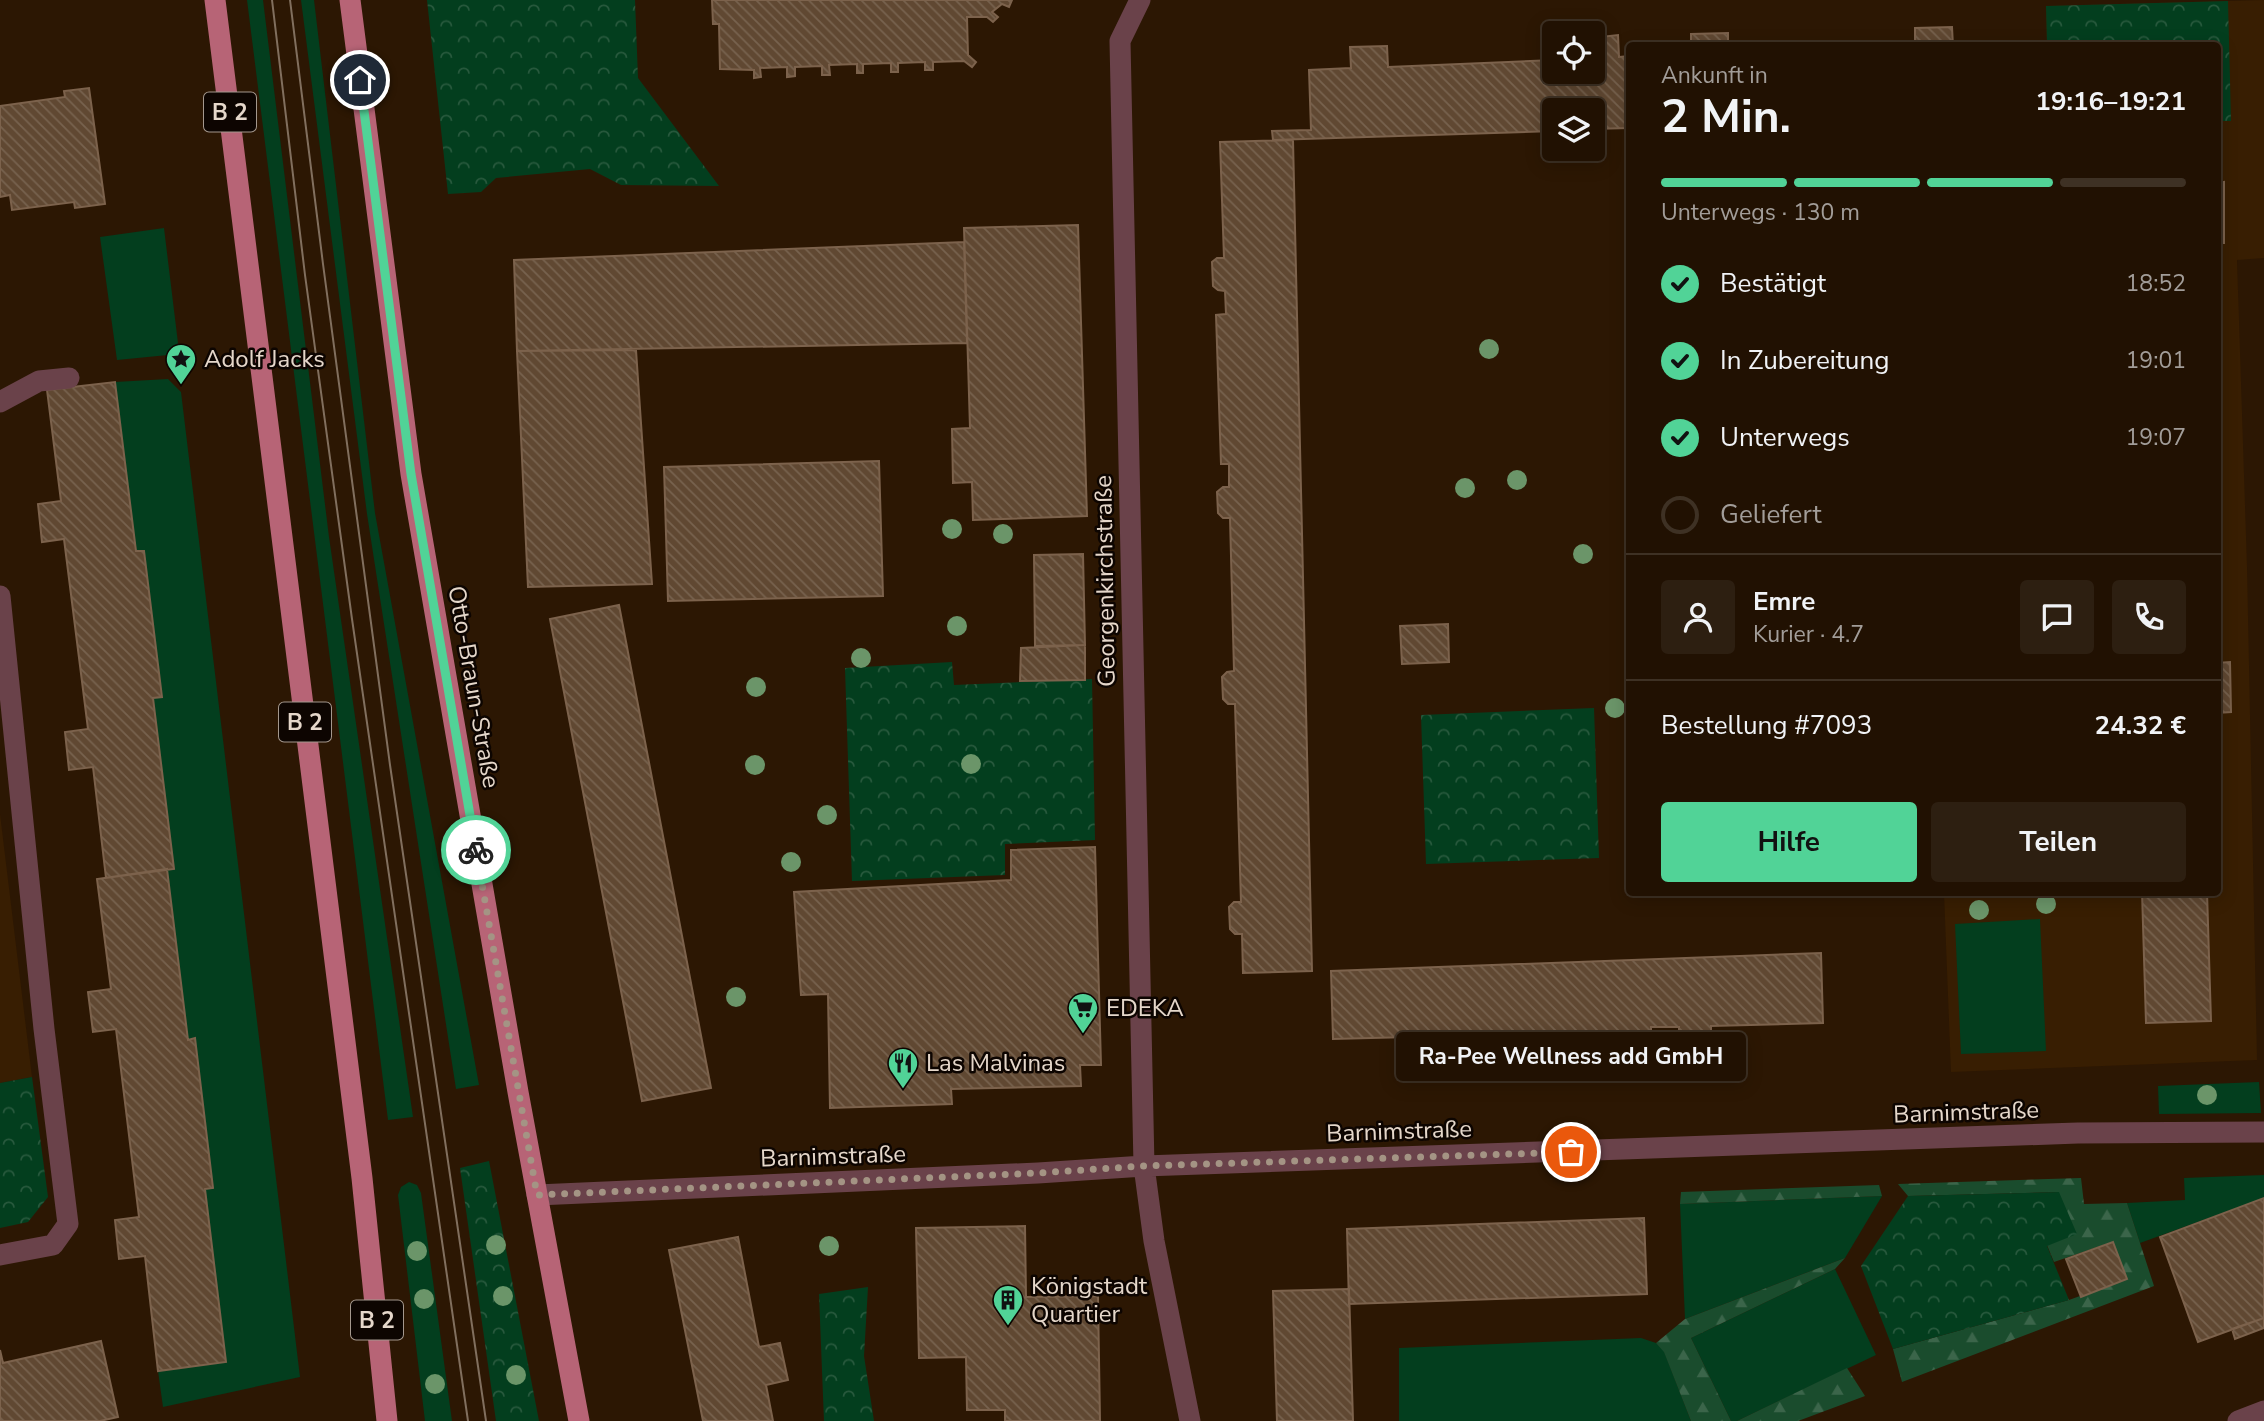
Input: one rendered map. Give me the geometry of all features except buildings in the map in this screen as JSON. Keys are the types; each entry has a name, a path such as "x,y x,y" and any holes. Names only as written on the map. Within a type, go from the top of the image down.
{"main road":[{"name":"B 2","path":"215,0 360,1164 387,1421"},
{"name":"Otto-Braun-Straße","path":"350,0 411,474 579,1421"}],"street":[{"name":"Georgenkirchstraße","path":"1140,0 1121,41 1121,53 1144,1166 1154,1241 1191,1421"},
{"path":"0,402 39,381 69,378"},
{"path":"0,596 44,1029 68,1224 53,1245 0,1255"},
{"name":"Barnimstraße","path":"537,1195 1144,1166 2078,1133 2264,1132"},
{"path":"2238,1421 2264,1411"}],"shaded area":[{"path":"2264,0 2264,258 2237,260 2247,567 2257,1060 1951,1072 1944,896 2221,896 2221,42 2047,42 2046,6"},
{"path":"0,814 32,1077 0,1083"}],"green space":[{"path":"247,0 263,0 329,537 413,1117 388,1120"},
{"path":"301,0 314,0 375,513 479,1085 456,1089 367,514"},
{"path":"427,0 635,0 638,78 719,186 621,185 590,169 496,178 481,192 448,194"},
{"path":"2228,1 2231,121 2221,121 2221,42 2047,42 2046,6"},
{"path":"164,228 178,343 168,355 117,360 100,237"},
{"path":"168,379 181,392 300,1377 163,1407 158,1371 226,1362 205,1189 213,1188 194,1038 188,1040 167,870 174,868 153,698 161,697 144,551 136,551 115,382"},
{"path":"952,662 954,685 1092,679 1095,840 1005,844 1005,875 852,881 845,668"},
{"path":"1594,708 1599,858 1426,864 1421,715"},
{"path":"2040,919 2046,1051 1961,1054 1955,924"},
{"path":"32,1077 48,1197 28,1222 0,1228 0,1083"},
{"path":"2259,1082 2261,1113 2159,1114 2158,1086"},
{"path":"489,1161 539,1421 496,1421 460,1168"},
{"path":"2264,1175 2264,1198 2140,1243 2127,1203 2185,1200 2184,1178"},
{"path":"2081,1178 2084,1204 2127,1203 2154,1286 1902,1382 1893,1349 2069,1300 2127,1279 2112,1242 2054,1262 2047,1245 2058,1192 1908,1196 1898,1184"},
{"path":"409,1182 417,1185 421,1193 452,1421 425,1421 398,1195 401,1187"},
{"path":"1879,1185 1882,1196 1680,1204 1681,1192"},
{"path":"2059,1192 2077,1234 2047,1246 2069,1300 1893,1349 1861,1266 1908,1196"},
{"path":"1882,1196 1845,1258 1685,1319 1680,1204"},
{"path":"1845,1258 1835,1269 1691,1338 1731,1421 1691,1421 1664,1352 1656,1343 1685,1319"},
{"path":"1835,1269 1876,1355 1737,1421 1731,1421 1691,1338"},
{"path":"868,1287 864,1356 874,1421 824,1421 819,1294"},
{"path":"1641,1338 1656,1343 1664,1351 1691,1421 1399,1421 1399,1348"},
{"path":"1847,1368 1865,1396 1798,1421 1737,1421"}],"tram line":[{"path":"272,0 305,275 352,619 468,1421"},
{"path":"290,0 390,765 486,1421"}],"way so far":[{"path":"476,850 537,1195 1144,1166 1571,1152"}],"place":[{"name":"Adolf Jacks","path":"181,386"},
{"name":"EDEKA","path":"1083,1035"},
{"name":"Las Malvinas","path":"903,1090"},
{"name":"Ra-Pee Wellness add GmbH","path":"1571,1152"},
{"name":"Königstadt Quartier","path":"1008,1327"}],"route":[{"path":"360,80 411,474 476,850"}]}
